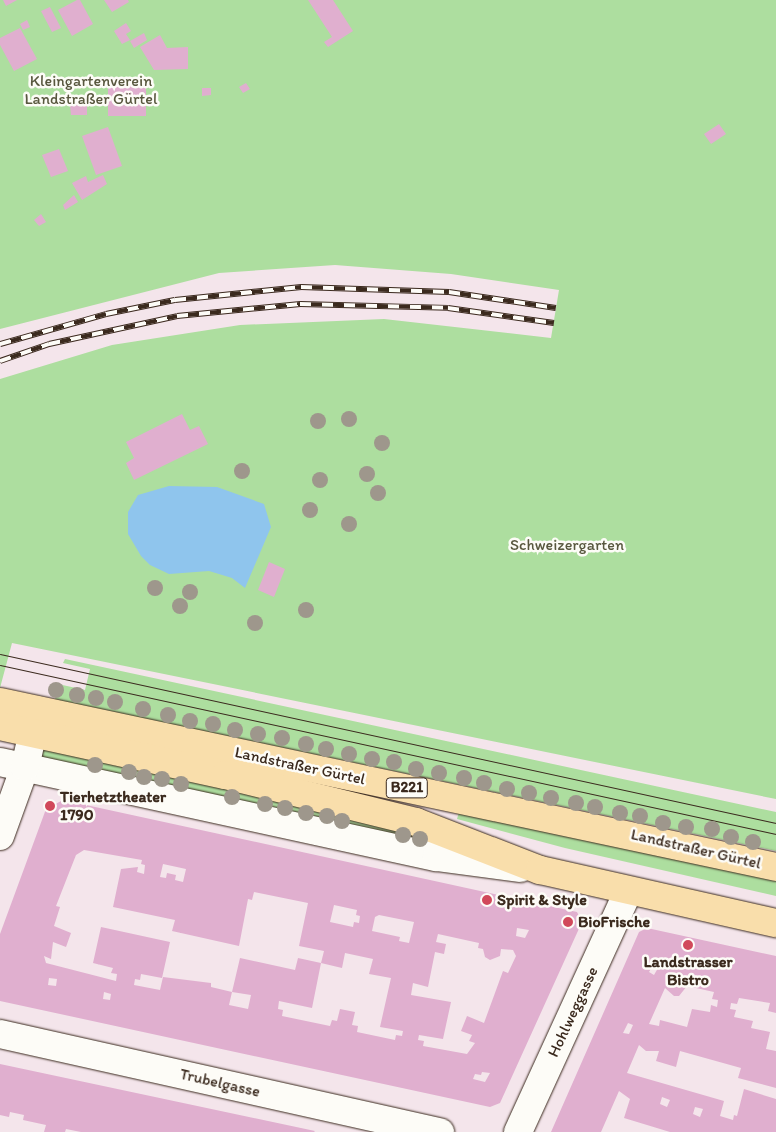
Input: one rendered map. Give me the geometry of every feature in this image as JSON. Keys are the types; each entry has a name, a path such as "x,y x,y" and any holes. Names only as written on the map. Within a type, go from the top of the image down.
{"main road":[{"name":"Landstraßer Gürtel","path":"0,702 35,721 225,775 416,822 540,870 628,892 776,922"},
{"name":"Landstraßer Gürtel","path":"0,726 35,721 776,867"}],"street":[{"path":"0,836 12,765 35,721"},
{"name":"Landstraßer Gürtel","path":"12,765 437,857 540,870"},
{"name":"Hohlweggasse","path":"518,1132 628,892"},
{"name":"Trubelgasse","path":"0,1034 440,1132"}],"green space":[{"name":"Schweizergarten","path":"0,0 776,0 776,799 12,643 0,688 0,379 112,345 240,325 384,319 551,338 559,290 451,274 335,265 219,273 0,329"},
{"path":"65,659 776,812 776,851 55,700 58,684 85,690 90,669 63,663"},
{"path":"43,749 79,754 451,843 451,848 42,759"},
{"path":"459,812 776,880 776,896 565,848 457,819"}],"water":[{"path":"169,486 217,487 264,504 271,527 245,588 232,578 209,571 169,574 150,565 141,556 128,534 128,512 138,495"}],"building":[{"path":"3,0 17,0 6,6"},
{"path":"80,0 93,24 72,36 58,10"},
{"path":"104,0 128,0 129,2 112,12"},
{"path":"308,0 333,0 353,31 328,47 324,42 332,37"},
{"path":"50,7 61,28 52,32 41,11"},
{"path":"27,20 30,27 23,30 20,24"},
{"path":"126,23 131,31 126,34 130,40 122,44 114,31"},
{"path":"20,28 37,59 14,71 0,45 0,38"},
{"path":"144,33 147,40 134,48 130,41"},
{"path":"160,35 167,48 188,47 188,69 154,70 140,47"},
{"path":"246,83 250,89 243,93 239,87"},
{"path":"146,84 146,116 108,116 108,85"},
{"path":"202,88 211,88 211,95 202,96"},
{"path":"69,96 87,96 87,115 71,115"},
{"path":"719,124 726,134 711,144 704,134"},
{"path":"108,127 122,166 96,175 82,136"},
{"path":"59,149 68,171 51,177 42,155"},
{"path":"103,175 107,184 82,200 72,183 86,176 88,182"},
{"path":"74,195 78,202 65,210 63,205"},
{"path":"41,214 46,222 39,226 34,220"},
{"path":"182,414 190,430 199,426 208,444 134,480 126,463 134,458 126,442"},
{"path":"269,562 285,569 274,597 258,590"},
{"path":"63,800 577,912 582,922 500,1103 490,1107 0,1001 0,934 46,809","holes":["84,850 142,860 141,864 145,865 144,874 137,872 138,867 121,869 113,907 175,920 172,931 239,946 248,899 252,900 254,892 308,903 299,946 324,951 321,963 298,958 295,970 240,958 232,992 211,987 211,983 163,977 160,990 134,985 135,979 140,980 141,974 162,978 170,942 101,927 93,963 113,968 111,973 117,974 116,981 46,963 44,956 51,959 53,942 66,947 71,933 54,926 60,907 56,906 76,855","163,864 186,869 183,882 175,880 176,875 167,873 166,878 160,877","334,905 357,910 356,915 360,916 359,923 354,922 353,927 330,922","379,915 414,922 409,943 399,941 400,937 372,931 375,917","517,928 529,930 525,938 516,936","438,934 479,943 478,948 483,949 485,957 490,960 500,956 501,949 513,950 516,956 508,973 503,971 484,1023 467,1016 461,1031 472,1035 469,1041 475,1043 467,1054 423,1046 424,1041 418,1040 419,1035 443,1039 451,1002 411,995 413,983 428,987 435,952 444,954 446,944 436,942","345,953 373,959 369,974 391,978 380,1027 403,1031 402,1036 396,1035 395,1040 357,1032 358,1026 352,1025 355,1012 340,1009 337,1021 332,1020 330,1026 282,1016 283,1010 278,1009 279,1001 312,1008 321,963 342,968","49,978 57,979 56,986 48,985","104,992 111,994 110,1000 103,999","232,992 251,995 248,1009 229,1005","482,1072 490,1073 485,1082 473,1079 475,1074 481,1075"]},
{"path":"647,928 776,956 776,1013 768,1011 770,1003 739,998 737,1004 731,1003 730,1009 736,1010 734,1017 753,1021 751,1028 770,1032 766,1049 776,1051 776,1088 738,1078 741,1068 680,1051 676,1067 656,1061 659,1051 646,1051 639,1045 627,1073 724,1101 720,1116 733,1120 734,1115 737,1116 744,1089 776,1099 776,1132 670,1132 624,1118 630,1099 619,1091 601,1132 551,1132 639,932","holes":["652,967 658,968 654,975 649,972","687,986 714,992 712,999 718,1000 717,1007 711,1005 710,1012 692,1009 687,1027 660,1020 659,1026 649,1024 665,988 674,996 679,996","628,1023 633,1025 629,1034 623,1033","662,1097 670,1100 667,1107 660,1104","695,1107 703,1109 700,1117 693,1114"]},
{"path":"0,1064 315,1131 81,1132 66,1129 65,1132 44,1132 46,1125 23,1120 24,1115 10,1112 9,1117 0,1115"}],"tram line":[{"path":"0,654 776,823"},
{"path":"0,665 776,834"}],"railway":[{"path":"0,344 106,314 175,300 301,287 449,292 556,308"},
{"path":"0,361 49,344 177,316 300,304 448,308 554,323"}],"place":[{"name":"Tierhetztheater 1790","path":"50,806"},
{"name":"Spirit & Style","path":"487,900"},
{"name":"BioFrische","path":"568,922"},
{"name":"Landstrasser Bistro","path":"688,945"}],"park label":[{"name":"Kleingartenverein Landstraßer Gürtel","path":"91,90"}]}
